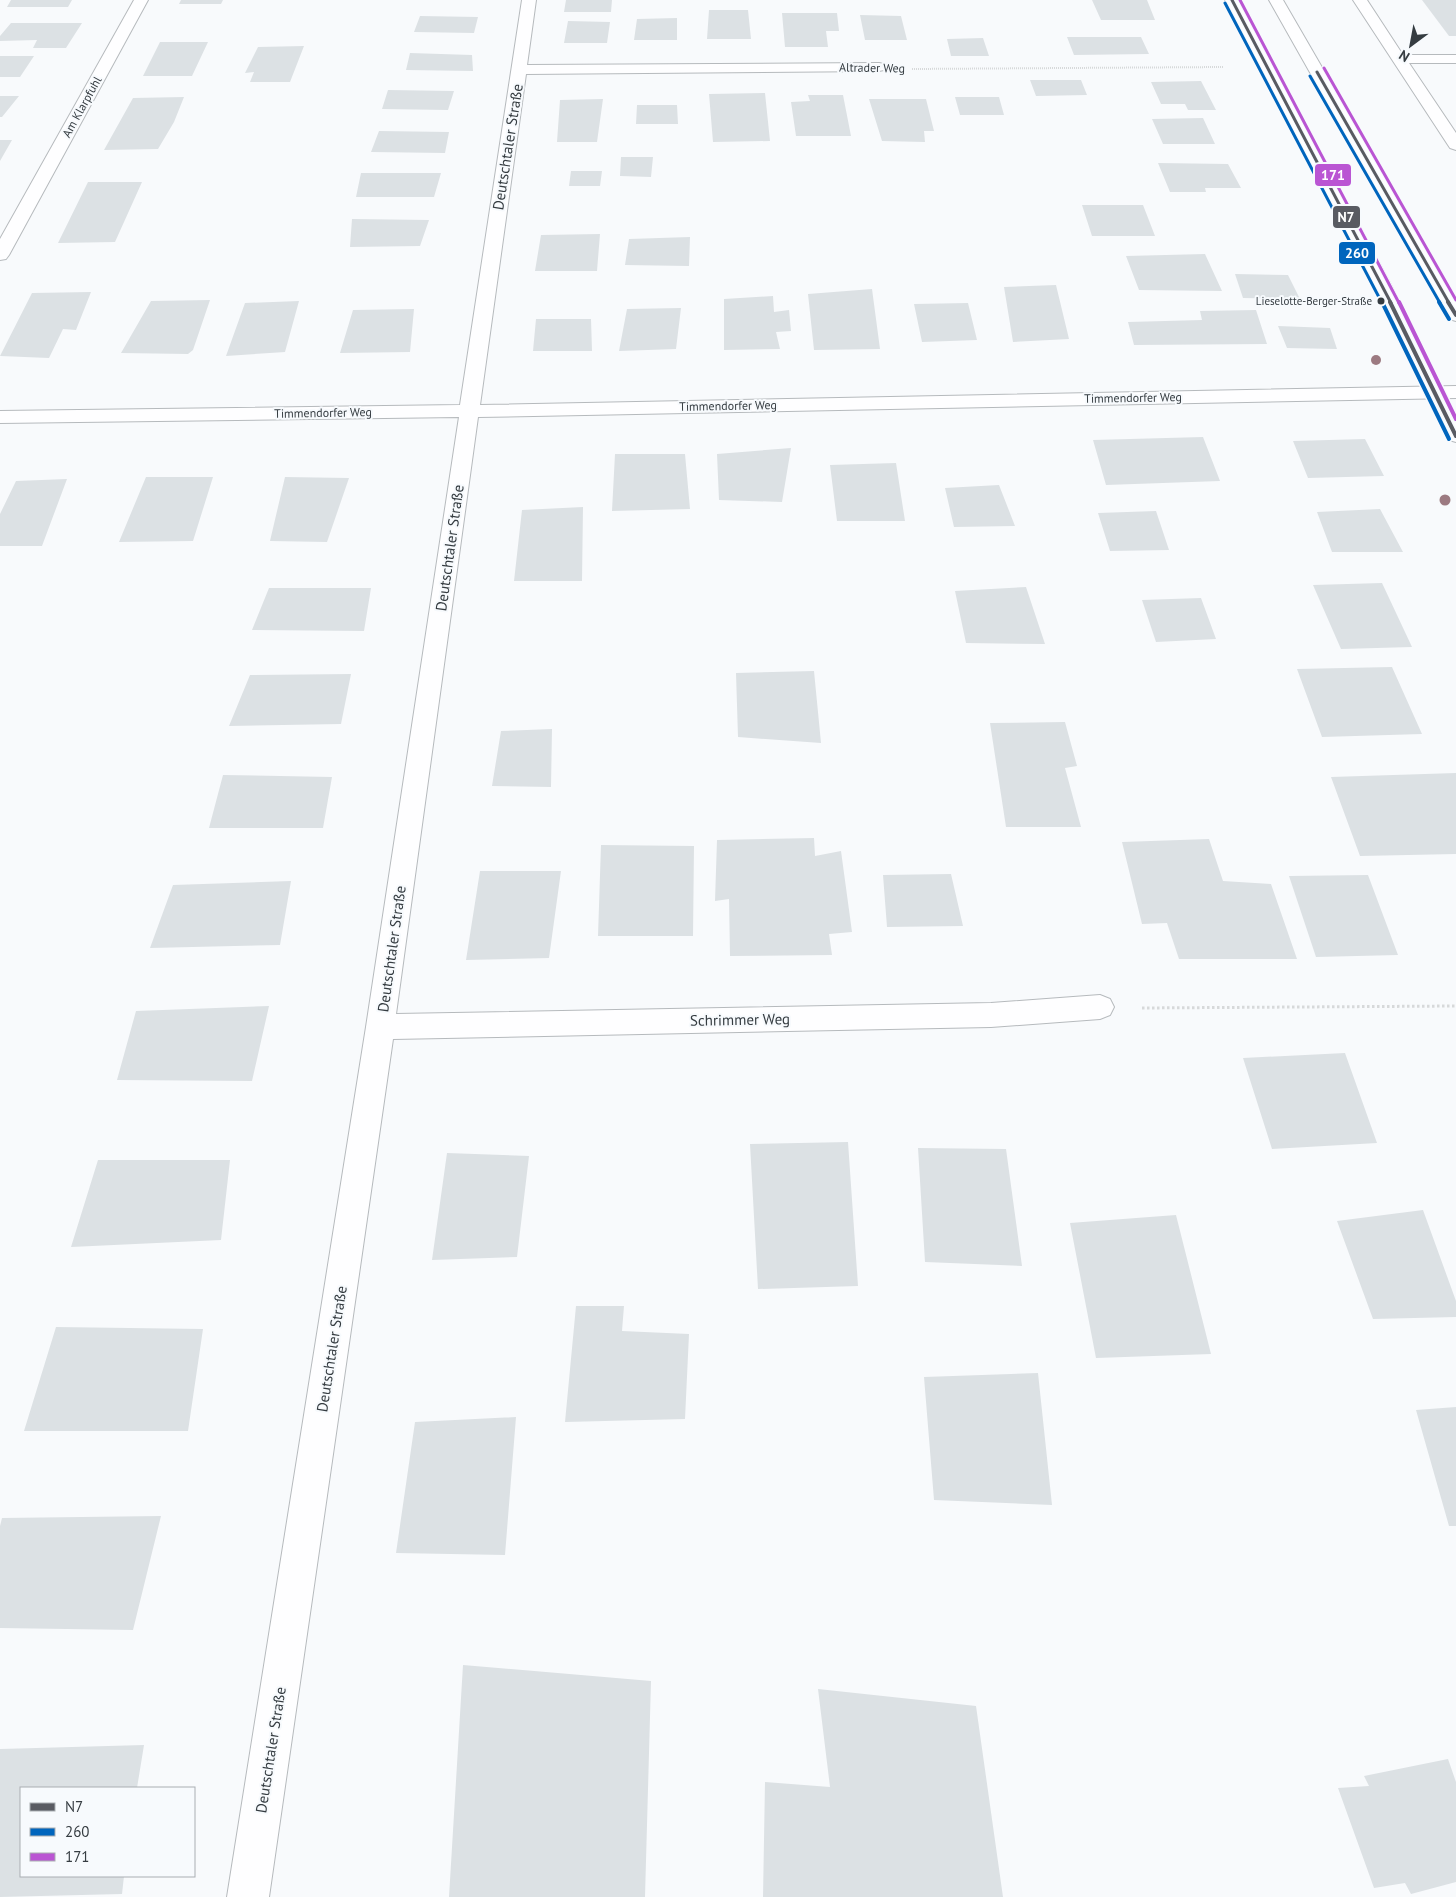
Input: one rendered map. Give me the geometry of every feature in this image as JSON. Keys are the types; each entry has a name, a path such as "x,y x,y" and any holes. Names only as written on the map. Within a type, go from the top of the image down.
{"street":[{"name":"Am Klarpfuhl","path":"0,255 15,214 141,0"},
{"name":"Deutschtaler Straße","path":"248,1897 380,1027 529,0"},
{"path":"1232,0 1382,285 1456,436"},
{"path":"1276,0 1456,315"},
{"path":"1360,0 1456,145"},
{"path":"1399,59 1456,59"},
{"name":"Altrader Weg","path":"520,70 879,67"},
{"name":"Timmendorfer Weg","path":"0,417 470,411 1456,392"},
{"name":"Schrimmer Weg","path":"380,1027 991,1015 1100,1007"}],"path":[{"name":"Altrader Weg","path":"879,67 934,70 1224,67"},
{"path":"1100,1007 1182,1009 1456,1006"}],"building":[{"path":"11,0 72,0 68,7 7,7"},
{"path":"181,0 223,0 221,4 179,4"},
{"path":"566,0 612,0 611,12 564,12"},
{"path":"1092,0 1147,0 1155,20 1101,20"},
{"path":"1422,0 1456,0 1456,36 1449,36"},
{"path":"709,10 748,10 751,39 707,39"},
{"path":"782,13 837,13 839,31 826,31 828,47 785,47"},
{"path":"860,15 901,16 907,40 865,40"},
{"path":"420,16 478,17 474,33 414,32"},
{"path":"677,18 677,40 634,40 637,19"},
{"path":"568,21 610,22 607,43 564,43"},
{"path":"11,23 82,23 66,48 33,48 37,40 0,41 0,36"},
{"path":"1067,37 1141,37 1149,54 1074,55"},
{"path":"983,38 989,56 951,56 947,39"},
{"path":"160,42 208,42 192,76 143,76"},
{"path":"304,46 290,82 250,82 254,72 245,73 258,47"},
{"path":"410,53 472,55 473,71 406,70"},
{"path":"0,56 34,56 20,77 0,77"},
{"path":"1030,80 1081,80 1087,95 1036,96"},
{"path":"1201,81 1216,110 1188,110 1185,104 1161,104 1151,82"},
{"path":"388,90 454,91 448,110 382,109"},
{"path":"765,93 770,141 713,142 709,94"},
{"path":"808,95 843,95 851,136 796,136 791,102 810,101"},
{"path":"0,96 19,96 2,117 0,117"},
{"path":"184,97 174,122 158,149 104,150 133,98"},
{"path":"955,97 999,97 1004,115 960,115"},
{"path":"603,99 597,142 557,142 560,100"},
{"path":"869,99 926,99 934,131 924,131 925,142 882,141"},
{"path":"637,105 677,105 678,124 636,124"},
{"path":"1203,118 1215,144 1163,144 1152,119"},
{"path":"379,131 449,132 445,153 371,152"},
{"path":"0,140 12,140 0,161"},
{"path":"621,157 653,157 651,177 620,176"},
{"path":"1158,163 1228,164 1241,188 1205,188 1206,192 1170,192"},
{"path":"571,171 602,171 600,186 569,186"},
{"path":"361,173 441,173 434,197 356,197"},
{"path":"88,182 142,182 115,242 58,243"},
{"path":"1082,205 1143,205 1155,236 1092,236"},
{"path":"352,219 429,220 420,246 350,247"},
{"path":"600,234 597,271 535,271 541,235"},
{"path":"690,237 689,266 625,265 629,239"},
{"path":"1205,254 1222,291 1139,290 1126,256"},
{"path":"1235,274 1288,275 1300,299 1243,298"},
{"path":"1056,285 1069,339 1013,342 1004,287"},
{"path":"872,289 880,349 814,350 808,294"},
{"path":"91,292 76,330 63,329 49,358 0,356 32,293"},
{"path":"773,296 774,312 789,310 791,331 776,332 780,349 724,350 724,299"},
{"path":"210,300 193,350 188,354 121,353 151,301"},
{"path":"299,301 285,352 226,356 245,303"},
{"path":"968,303 977,340 922,342 914,304"},
{"path":"681,308 676,349 619,351 627,309"},
{"path":"414,309 410,352 340,353 353,310"},
{"path":"1256,310 1267,344 1134,345 1128,322 1202,320 1200,311"},
{"path":"536,319 591,319 592,351 533,351"},
{"path":"1278,326 1330,328 1337,349 1287,348"},
{"path":"1203,437 1220,481 1106,485 1093,440"},
{"path":"1365,439 1384,476 1308,478 1293,441"},
{"path":"791,448 782,502 719,500 717,454"},
{"path":"615,454 685,454 690,509 612,511"},
{"path":"896,463 905,521 837,521 830,465"},
{"path":"146,477 213,477 193,541 119,542"},
{"path":"285,477 349,478 327,542 270,541"},
{"path":"67,479 42,546 0,546 0,514 16,481"},
{"path":"999,485 1015,526 954,527 945,488"},
{"path":"583,507 582,581 514,581 522,510"},
{"path":"1380,509 1403,552 1332,552 1317,512"},
{"path":"1156,511 1169,550 1110,551 1098,513"},
{"path":"1382,583 1412,647 1341,649 1313,585"},
{"path":"1026,587 1045,644 966,643 955,591"},
{"path":"269,588 371,588 364,631 252,630"},
{"path":"1201,598 1216,639 1156,642 1142,600"},
{"path":"1392,667 1422,734 1322,737 1297,669"},
{"path":"814,671 821,743 738,737 736,673"},
{"path":"351,674 341,724 229,726 250,675"},
{"path":"1065,722 1077,766 1065,768 1081,827 1006,827 990,723"},
{"path":"552,729 551,787 492,786 501,731"},
{"path":"1456,773 1456,854 1360,856 1331,777"},
{"path":"223,775 332,777 323,828 209,828"},
{"path":"814,838 815,856 841,851 852,932 829,934 832,955 730,956 729,899 715,901 717,840"},
{"path":"1209,839 1223,881 1271,884 1297,959 1179,959 1167,923 1142,924 1122,842"},
{"path":"601,845 694,846 693,936 598,936"},
{"path":"480,871 561,871 549,958 466,960"},
{"path":"951,874 963,926 887,927 883,875"},
{"path":"1368,875 1398,955 1316,957 1289,876"},
{"path":"291,881 280,945 150,948 173,885"},
{"path":"269,1006 252,1081 117,1080 136,1011"},
{"path":"1345,1053 1377,1143 1272,1149 1243,1058"},
{"path":"848,1142 858,1286 758,1289 750,1144"},
{"path":"918,1148 1006,1149 1022,1266 925,1262"},
{"path":"447,1153 529,1156 517,1257 432,1260"},
{"path":"98,1160 230,1160 221,1240 71,1247"},
{"path":"1423,1210 1456,1301 1456,1317 1373,1319 1337,1221"},
{"path":"1176,1215 1211,1354 1096,1358 1070,1223"},
{"path":"576,1306 624,1306 622,1331 689,1334 685,1419 565,1422"},
{"path":"56,1327 203,1329 188,1431 24,1431"},
{"path":"1038,1373 1052,1505 934,1500 924,1377"},
{"path":"1456,1407 1456,1526 1449,1526 1416,1410"},
{"path":"516,1417 505,1555 396,1553 415,1422"},
{"path":"161,1516 133,1630 0,1628 0,1526 2,1518"},
{"path":"463,1665 651,1681 645,1897 449,1897"},
{"path":"818,1689 976,1706 1003,1897 763,1897 765,1782 830,1787"},
{"path":"144,1745 137,1787 20,1787 20,1877 124,1877 122,1894 0,1897 0,1749"},
{"path":"1448,1759 1456,1782 1456,1882 1411,1894 1405,1883 1374,1888 1338,1788 1369,1786 1364,1776"}],"transit line":[{"name":"N7","path":"1232,0 1382,285 1456,436"},
{"name":"171","path":"1240,0 1389,282 1456,419"},
{"name":"260","path":"1225,3 1375,288 1449,439"},
{"name":"171","path":"1324,68 1456,300"},
{"name":"N7","path":"1317,72 1456,315"},
{"name":"260","path":"1310,76 1449,319"}],"place":[{"name":"Lieselotte-Berger-Straße","path":"1381,301"}]}
